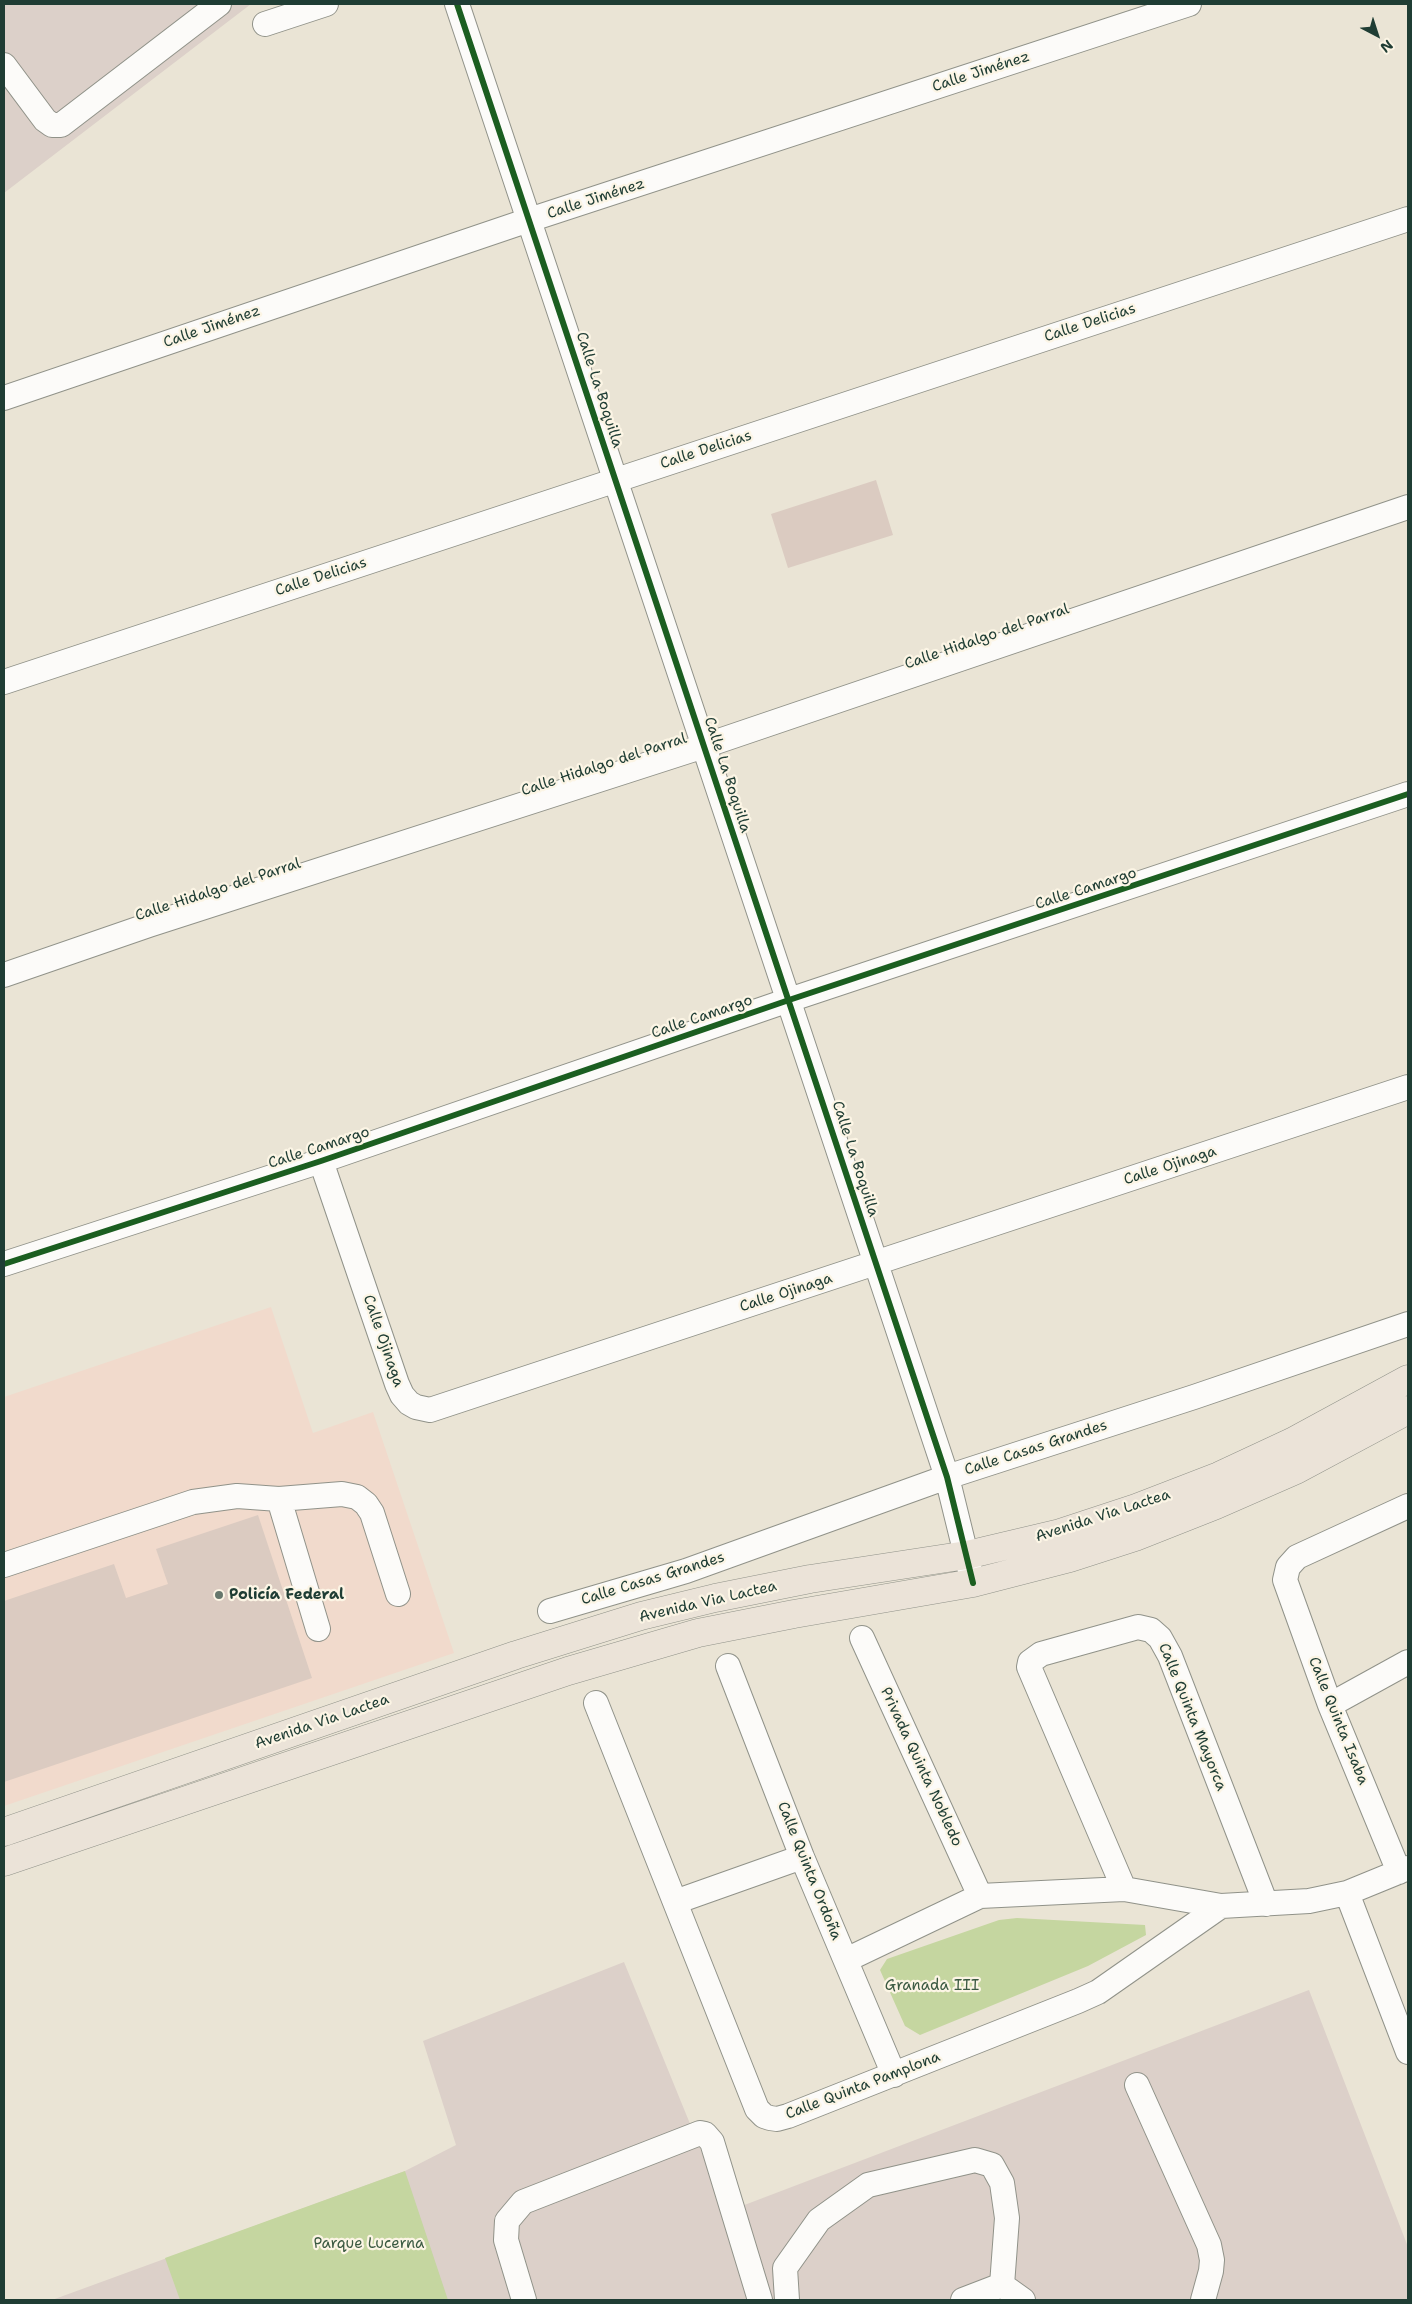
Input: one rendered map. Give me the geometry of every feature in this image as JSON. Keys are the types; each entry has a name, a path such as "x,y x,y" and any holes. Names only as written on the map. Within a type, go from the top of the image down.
{"main road":[{"name":"Avenida Via Lactea","path":"4,1832 516,1655 641,1616 715,1598 801,1581 967,1555 1060,1533 1136,1508 1218,1476 1292,1442 1408,1378"},
{"name":"Avenida Via Lactea","path":"4,1862 568,1671 698,1633 794,1614 973,1583 1070,1558 1135,1537 1216,1505 1296,1470 1408,1410"}],"street":[{"path":"4,64 46,120 52,125 61,125 219,4"},
{"path":"265,24 326,4"},
{"name":"Calle La Boquilla","path":"457,4 948,1477 973,1583"},
{"name":"Calle Jiménez","path":"4,398 529,220 1189,4"},
{"name":"Calle Delicias","path":"4,682 1408,219"},
{"name":"Calle Hidalgo del Parral","path":"4,975 149,925 704,746 1408,507"},
{"name":"Calle Camargo","path":"4,1264 321,1161 789,1000 1408,794"},
{"name":"Calle Ojinaga","path":"321,1161 397,1384 402,1395 409,1402 423,1410 430,1410 1408,1087"},
{"name":"Calle Casas Grandes","path":"550,1611 686,1571 948,1477 1194,1397 1408,1324"},
{"path":"4,1565 193,1502 237,1496 280,1499 342,1494 357,1498 366,1504 372,1513 398,1594"},
{"path":"280,1499 318,1629"},
{"name":"Calle Quinta Isaba","path":"1404,1870 1330,1705 1285,1580 1288,1567 1296,1557 1408,1506"},
{"name":"Calle Quinta Mayorca","path":"1124,1888 1030,1668 1030,1662 1040,1654 1138,1626 1151,1630 1160,1638 1170,1656 1266,1904"},
{"name":"Privada Quinta Nobledo","path":"862,1638 980,1896"},
{"path":"1330,1705 1408,1662"},
{"name":"Calle Quinta Ordoña","path":"728,1666 802,1856 894,2075"},
{"name":"Calle Quinta Pamplona","path":"596,1703 757,2109 764,2116 777,2119 788,2116 1060,2009 1098,1992 1221,1906"},
{"path":"675,1902 802,1856"},
{"path":"846,1960 980,1896 1124,1888 1221,1906 1266,1904 1309,1901 1347,1893 1404,1870"},
{"path":"1347,1893 1408,2052"},
{"path":"1137,2085 1209,2245 1212,2260 1211,2270 1203,2300"},
{"path":"524,2300 506,2240 507,2221 523,2202 700,2133 706,2134 712,2142 760,2300"},
{"path":"787,2300 785,2268 819,2220 868,2185 975,2160 992,2165 1002,2183 1007,2218 1002,2285"},
{"path":"963,2300 1002,2285"},
{"path":"1002,2285 1024,2300"}],"shaded area":[{"path":"4,4 251,4 4,193"},
{"name":"Policía Federal","path":"271,1307 313,1433 373,1412 454,1653 4,1806 4,1397"},
{"path":"624,1962 726,2212 1309,1990 1408,2247 1408,2300 52,2300 405,2171 456,2145 423,2041"}],"green space":[{"name":"Granada III","path":"1017,1918 1145,1925 1146,1935 1088,1966 920,2035 905,2026 880,1970 887,1959 999,1920"},
{"name":"Parque Lucerna","path":"405,2171 448,2300 180,2300 165,2258"}],"building":[{"path":"876,480 893,535 788,568 771,514"},
{"path":"258,1515 312,1678 4,1782 4,1601 114,1564 126,1598 168,1584 156,1549"}],"cycle path":[{"path":"457,4 947,1477 973,1583"},
{"path":"4,1264 321,1161 789,1000 1408,794"}],"place":[{"name":"Policía Federal","path":"219,1595"}]}
